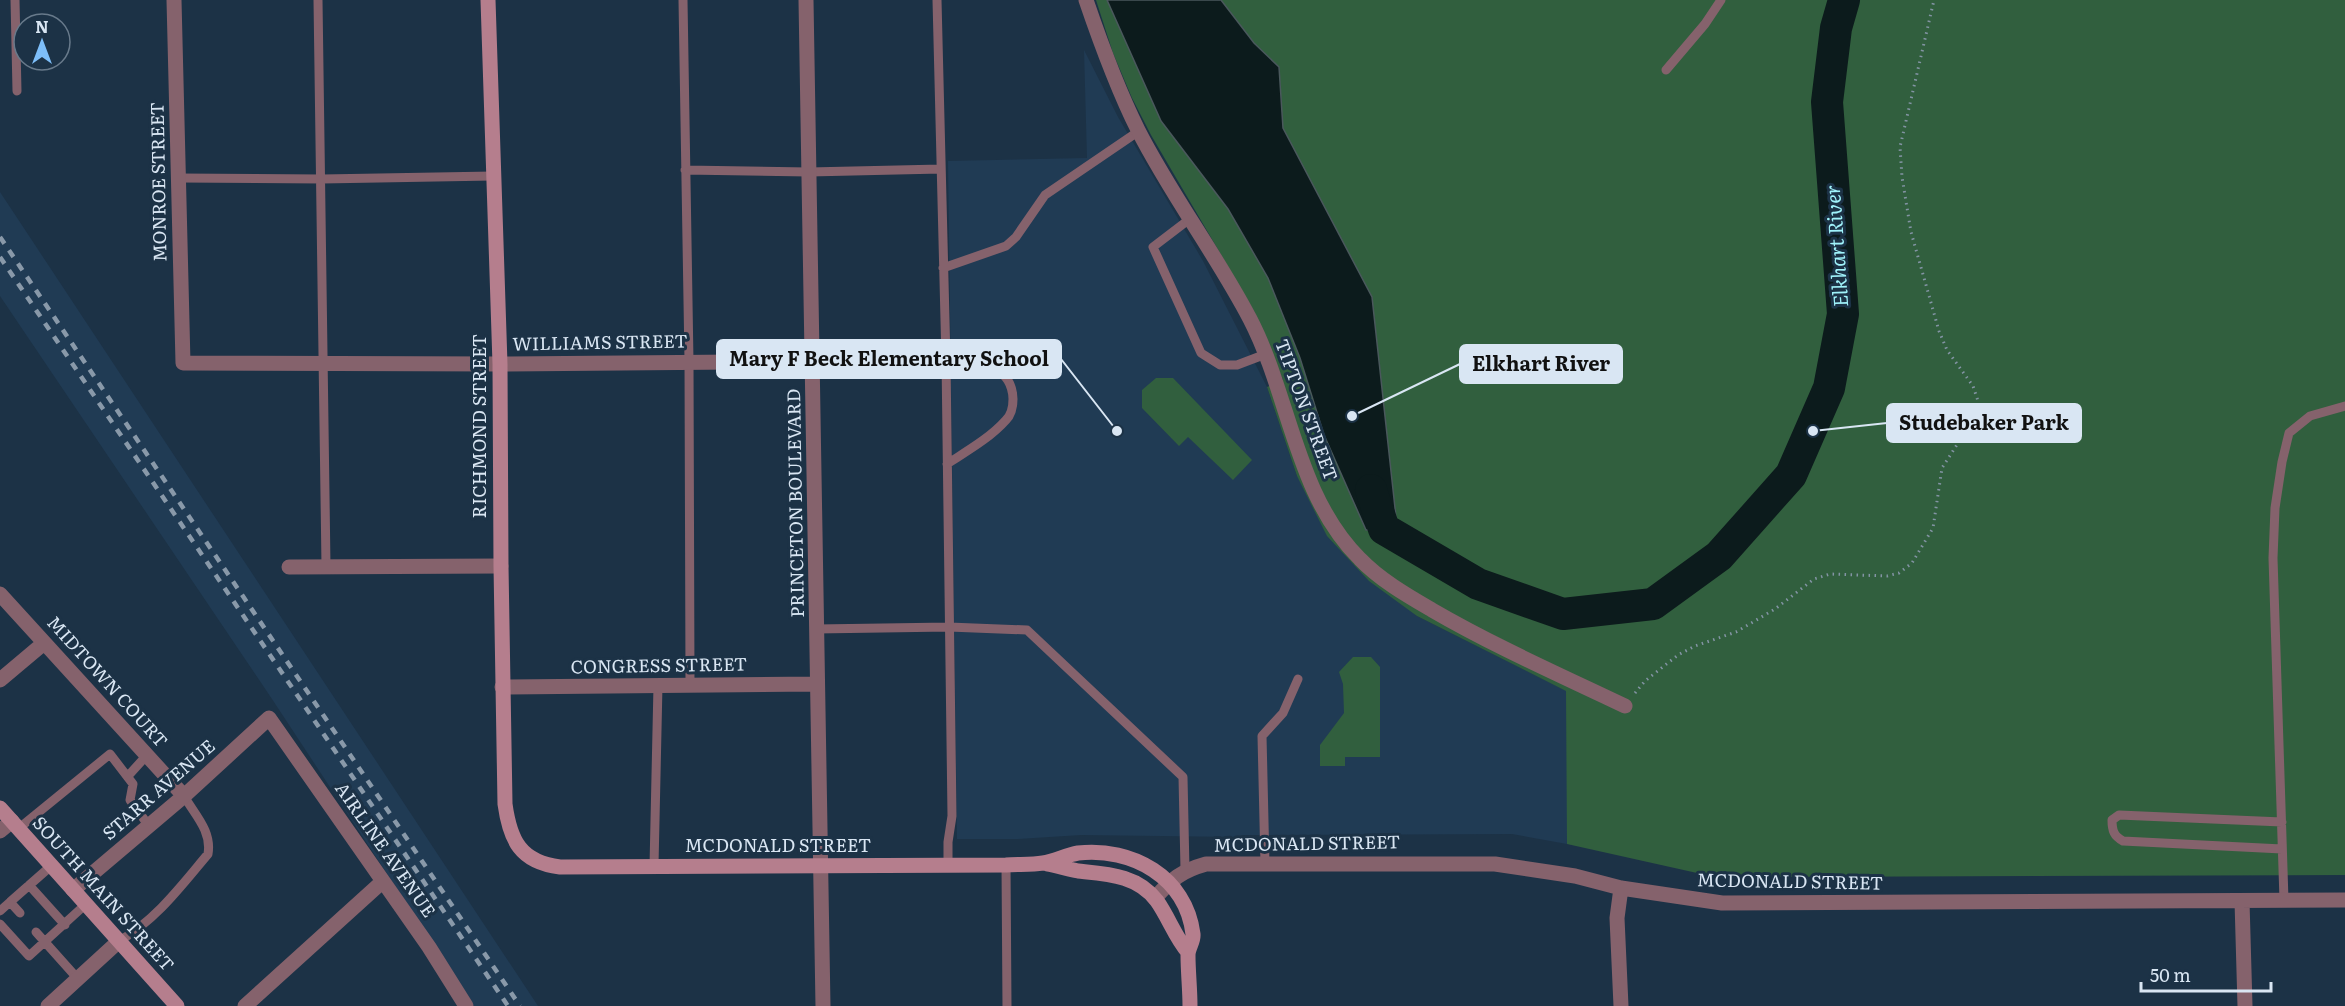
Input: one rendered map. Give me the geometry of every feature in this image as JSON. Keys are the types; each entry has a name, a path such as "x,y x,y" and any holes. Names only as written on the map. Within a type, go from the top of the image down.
{"street":[{"name":"MONROE STREET","path":"174,0 183,363"},
{"name":"RICHMOND STREET","path":"488,0 500,364 505,804 508,827 519,848"},
{"name":"PRINCETON BOULEVARD","path":"806,0 824,1006"},
{"name":"TIPTON STREET","path":"1086,0 1105,58 1139,131 1250,319 1266,354 1307,471 1328,519 1360,560 1407,595 1467,630 1625,706"},
{"name":"WILLIAMS STREET","path":"183,363 500,364 946,360"},
{"path":"289,567 501,566"},
{"name":"MIDTOWN COURT","path":"0,594 184,796"},
{"path":"0,680 44,643"},
{"name":"CONGRESS STREET","path":"502,687 817,684"},
{"name":"STARR AVENUE","path":"73,890 184,796 269,718"},
{"name":"AIRLINE AVENUE","path":"269,718 429,947 465,1006"},
{"name":"SOUTH MAIN STREET","path":"0,808 10,827 51,866 177,1006"},
{"name":"MCDONALD STREET","path":"519,848 533,859 546,865 654,866 1006,865 1042,863 1078,854 1102,853 1132,858 1170,881"},
{"name":"MCDONALD STREET","path":"1042,863 1126,878 1140,885 1155,898 1170,881 1185,870 1206,864 1495,864 1575,876 1621,888 1688,899 1757,904 2345,900"},
{"path":"1170,881 1188,914 1194,936 1188,952 1190,1006"},
{"path":"245,1006 382,882"},
{"path":"1621,888 1617,918 1621,1006"},
{"path":"1155,898 1171,922 1178,941 1188,952"},
{"path":"2242,901 2245,1006"},
{"path":"48,1006 119,941"}],"lane":[{"path":"15,0 17,91"},
{"path":"318,0 326,566"},
{"path":"683,0 689,362 690,684"},
{"path":"937,0 946,360 952,816 948,842 948,865"},
{"path":"1666,70 1705,24 1721,0"},
{"path":"944,268 1006,246 1016,237 1045,195 1139,131"},
{"path":"685,170 809,172 941,169"},
{"path":"179,178 493,176"},
{"path":"1191,218 1153,247 1201,353 1220,365 1237,365 1266,354"},
{"path":"946,360 979,364 1000,370 1013,388 1013,405 1008,419 982,441 947,464"},
{"path":"2284,900 2273,558 2275,508 2289,434 2310,416 2345,406"},
{"path":"816,629 949,627 1027,630 1183,777 1185,870"},
{"path":"1265,864 1262,735 1283,713 1298,679"},
{"path":"654,866 658,685"},
{"path":"10,827 110,754 134,784 130,800 149,826"},
{"path":"128,776 147,755"},
{"path":"119,941 139,929 156,914 208,854 210,843 207,831 184,796"},
{"path":"2282,822 2120,815 2112,820 2112,828 2116,837 2123,841 2282,849"},
{"path":"1006,865 1007,1006"},
{"path":"0,911 51,866"},
{"path":"29,885 65,925"},
{"path":"10,902 20,914"},
{"path":"0,924 29,956 86,904"},
{"path":"36,932 78,979"}],"path":[{"path":"1625,706 1645,681 1678,655 1695,646 1736,632 1775,609 1814,579 1830,574 1887,576 1899,573 1912,563 1933,528 1942,468 1978,412 1978,400 1973,386 1947,350 1939,331 1911,232 1902,177 1900,147 1934,0"}],"shaded area":[{"path":"1107,0 1221,0 1254,43 1279,67 1283,128 1372,297 1396,517 1384,529 1366,530 1324,435 1300,358 1268,278 1228,209 1161,121"},
{"path":"1084,50 1118,117 1203,261 1267,387 1297,476 1417,616 1567,691 1567,844 1512,834 1243,835 1239,837 1081,835 1018,839 957,839 948,161 1087,158"},
{"path":"0,192 538,1006 474,1006 272,699 0,296"}],"green space":[{"path":"1096,0 2345,0 2345,875 1765,877 1697,873 1567,844 1566,691 1417,616 1369,581 1327,536 1297,476 1267,387 1283,380 1254,311 1151,135 1132,98 1113,53"},
{"path":"1156,378 1173,378 1252,460 1233,480 1188,437 1179,446 1142,408 1142,390"},
{"path":"1353,657 1371,657 1380,667 1380,757 1345,757 1345,766 1320,766 1320,745 1344,713 1343,684 1339,672"}],"waterway":[{"name":"Elkhart River","path":"1371,490 1384,529 1478,584 1563,614 1653,604 1719,556 1791,475 1829,388 1843,314 1827,102 1836,28 1844,0"}],"railway":[{"path":"0,237 520,1006"},
{"path":"0,257 508,1006"}],"place":[{"name":"Elkhart River","path":"1352,416"},
{"name":"Mary F Beck Elementary School","path":"1117,431"},
{"name":"Studebaker Park","path":"1813,431"}]}
